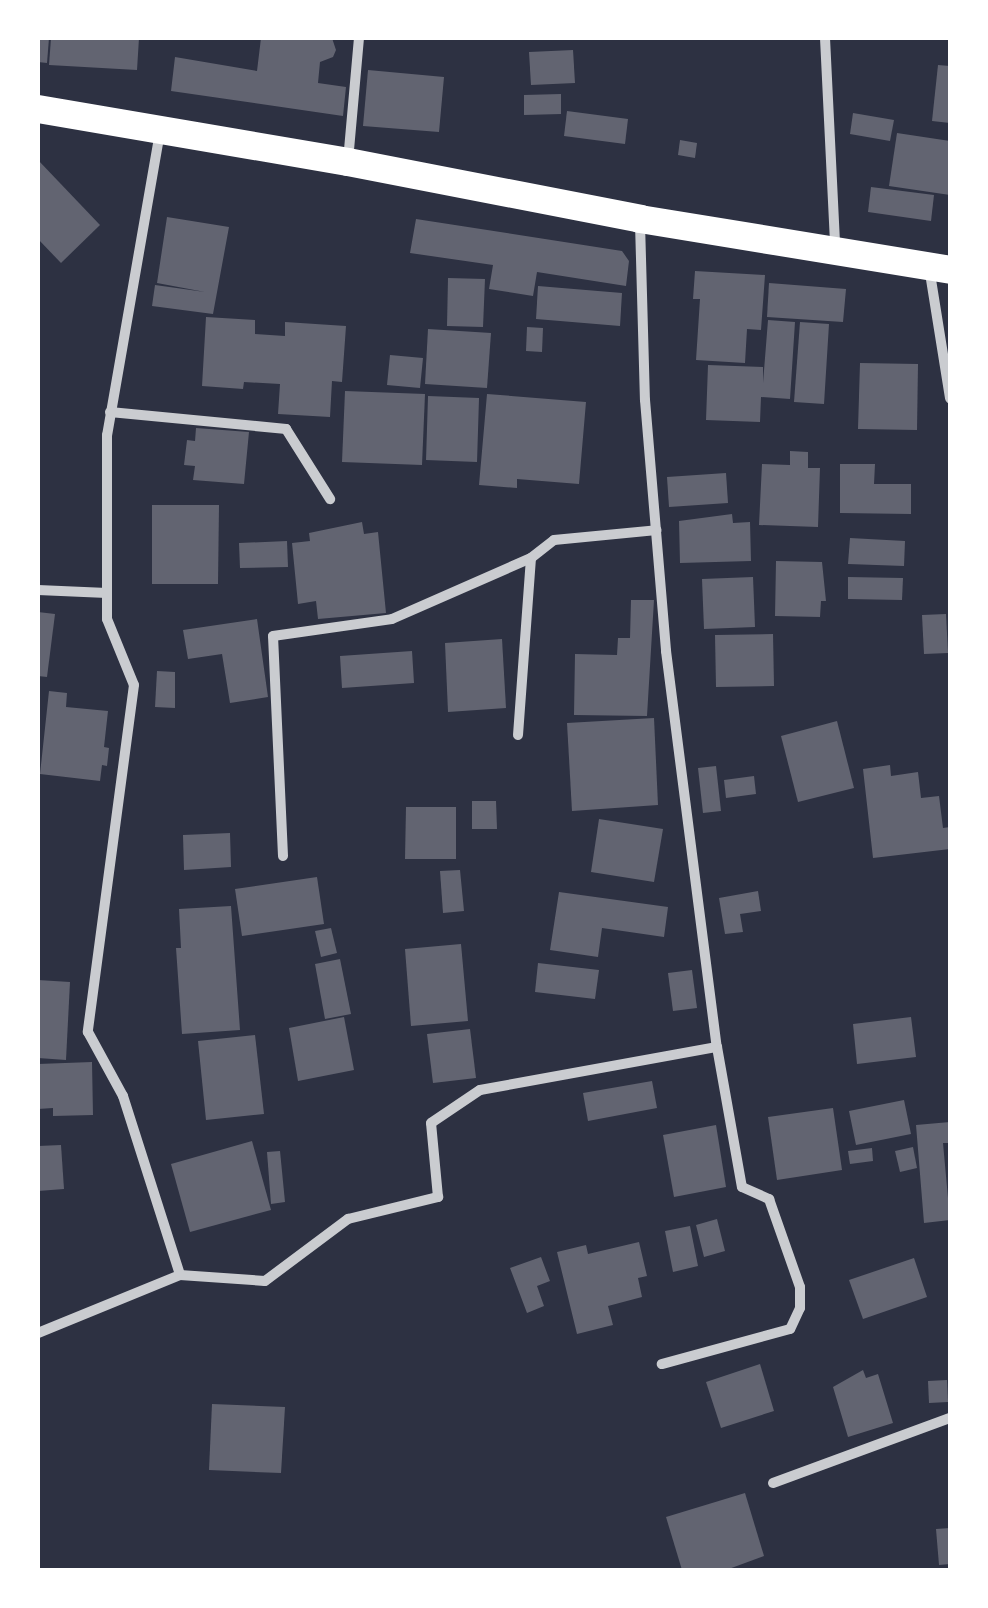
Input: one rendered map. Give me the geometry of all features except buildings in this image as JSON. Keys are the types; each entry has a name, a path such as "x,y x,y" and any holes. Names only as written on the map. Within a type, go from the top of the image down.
{"highway":[{"path":"38,109 348,162 640,219 940,268"}],"street":[{"path":"348,162 358,38"},
{"path":"825,38 835,249"},
{"path":"160,131 110,412 106,619 134,685 88,1032 123,1096 180,1274"},
{"path":"640,219 645,400 666,651 717,1048 742,1186 769,1199 800,1287 800,1308 790,1329 662,1364"},
{"path":"940,268 950,398"},
{"path":"110,412 286,429 330,499"},
{"path":"283,856 273,636 392,619 531,558 554,540 657,530"},
{"path":"518,735 531,558"},
{"path":"38,590 106,593"},
{"path":"38,1333 180,1274 265,1280 348,1220 438,1197 431,1122 480,1090 717,1048"},
{"path":"773,1483 950,1418"}]}
